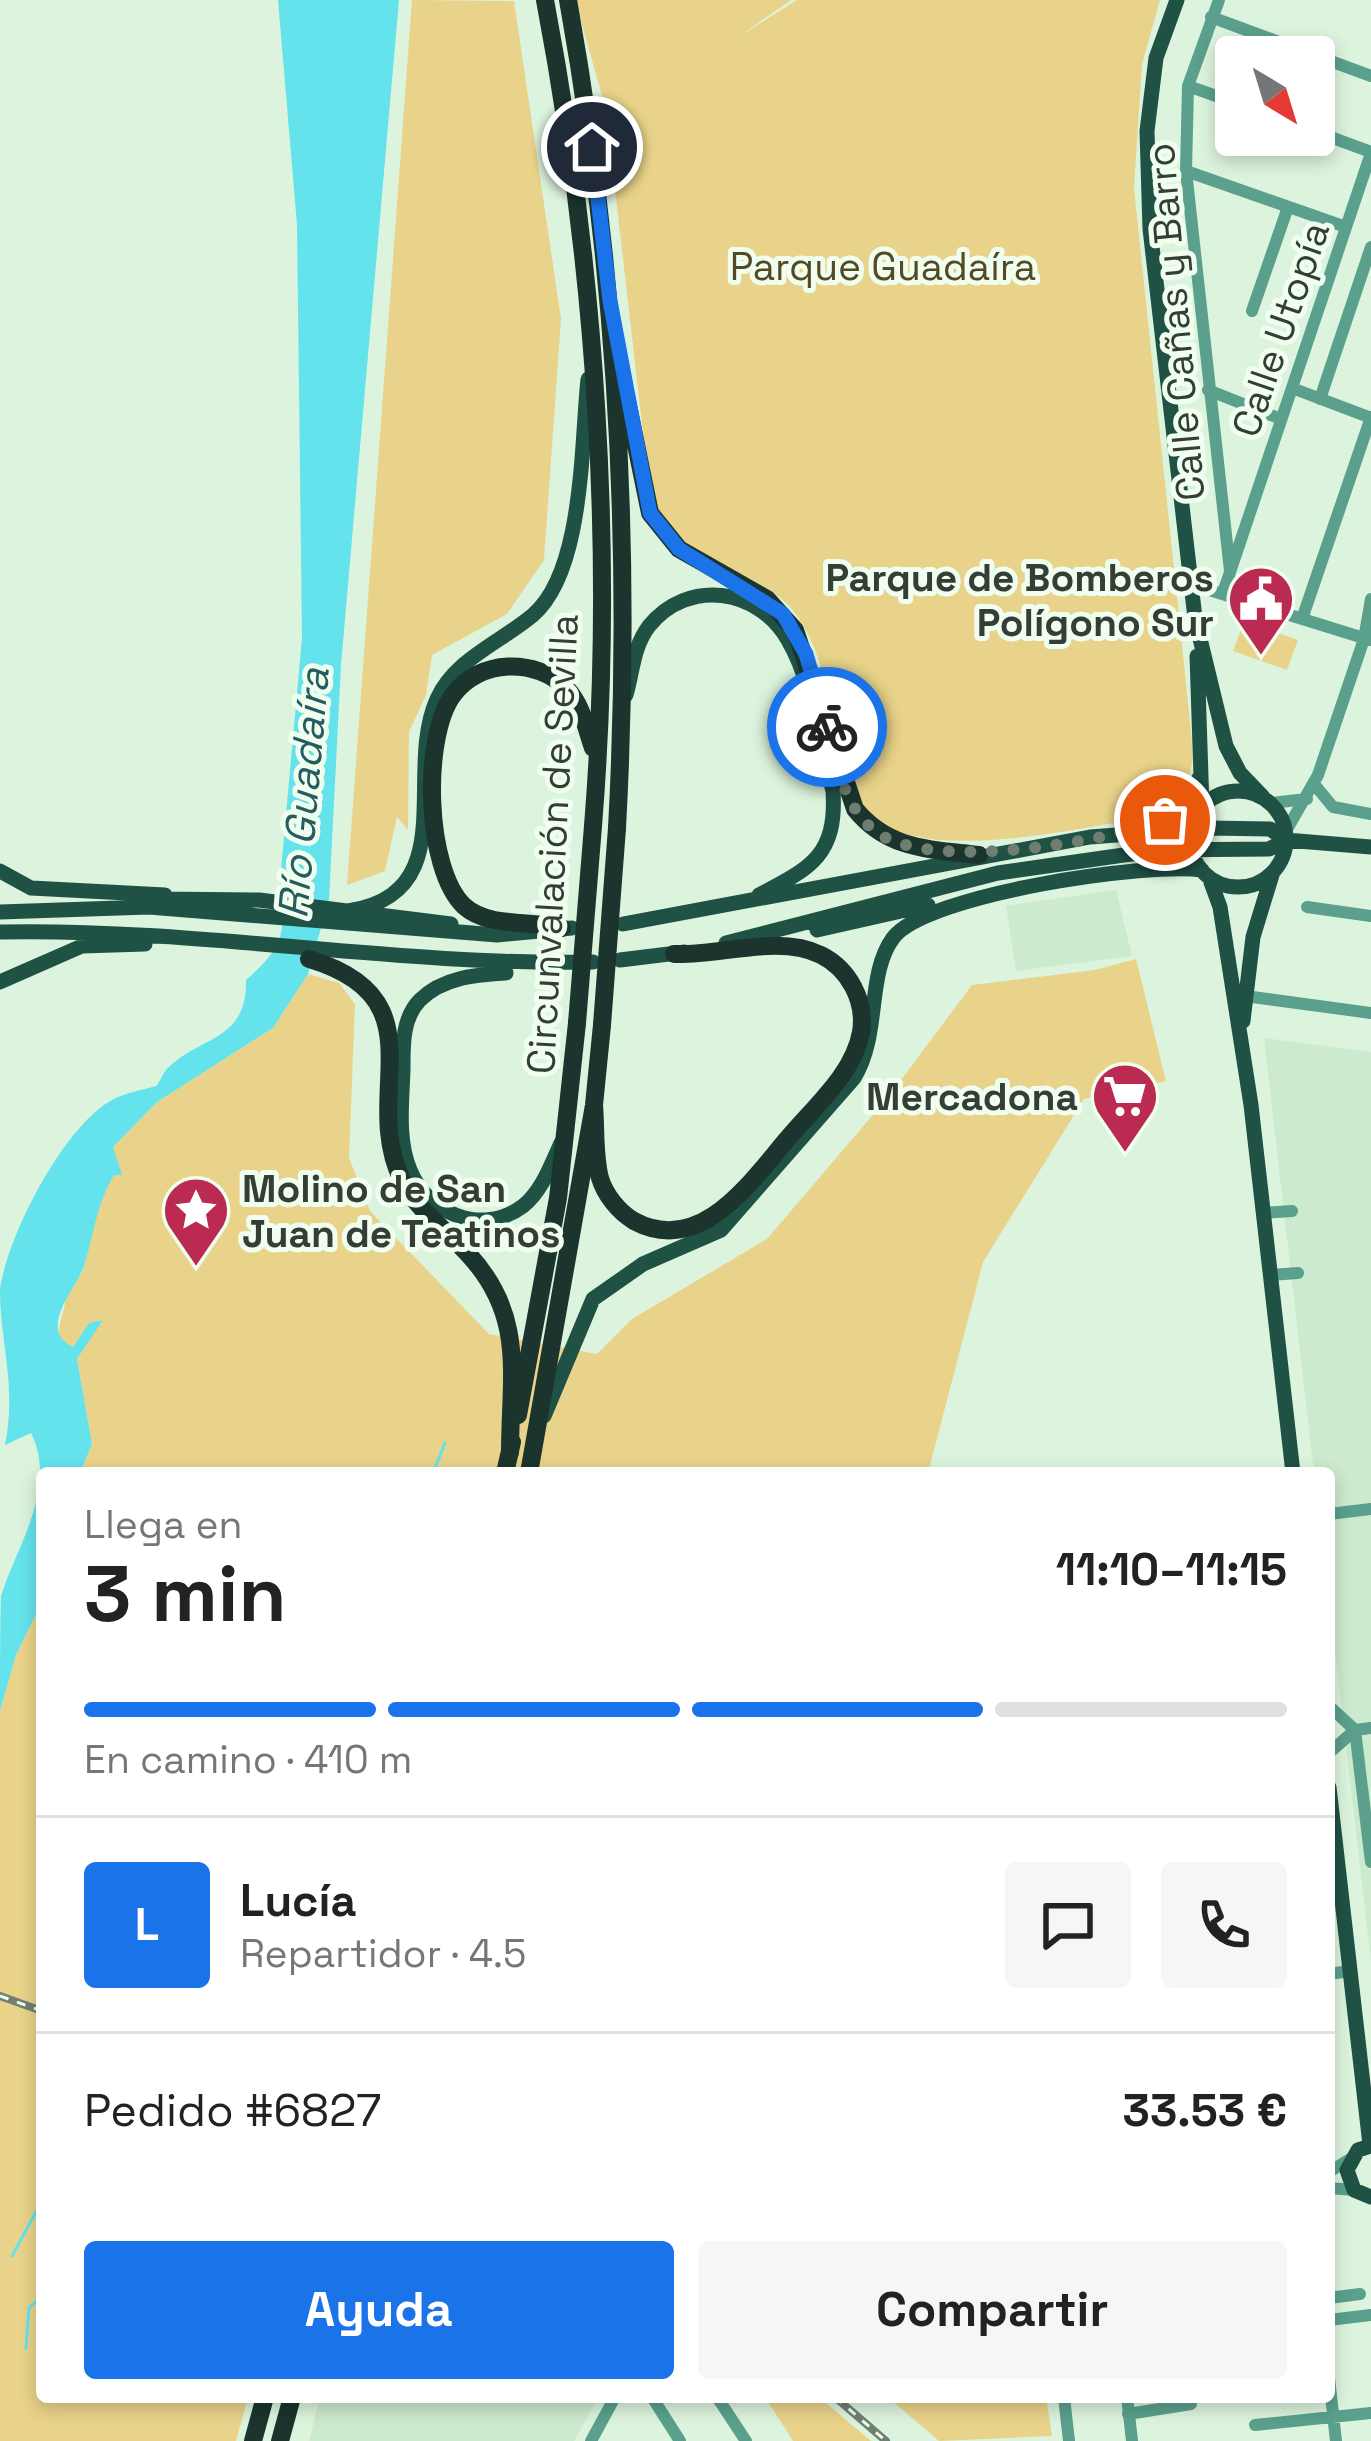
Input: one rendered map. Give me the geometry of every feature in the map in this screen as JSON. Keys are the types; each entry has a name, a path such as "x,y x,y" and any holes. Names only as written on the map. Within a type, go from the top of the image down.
{"highway":[{"name":"Circunvalación de Sevilla","path":"507,1463 567,1130 598,764 598,497 591,358 567,119 544,0"},
{"name":"Circunvalación de Sevilla","path":"530,1467 594,1105 617,828 620,719 620,502 610,301 588,115 568,0"},
{"path":"610,301 640,482 662,532 700,564 766,599 795,630 842,779 872,830 896,844 979,855"},
{"path":"567,928 488,918 465,907 450,889 437,863 434,838 437,730 454,692 472,676 494,667 522,666 548,674 567,689 580,708 598,764"},
{"path":"594,1105 604,1189 627,1217 660,1230 680,1230 717,1214 742,1192 856,1051 862,1016 859,998 851,981 820,955 778,948 674,954"},
{"path":"308,959 330,958 366,987 387,1020 392,1142 400,1178 416,1202 480,1267 505,1304 512,1360 507,1463"},
{"path":"253,2441 263,2403"},
{"path":"280,2441 290,2403"}],"main road":[{"path":"1177,0 1156,58 1147,131 1150,229 1190,584 1226,746 1240,773 1267,800 1286,836 1253,937 1240,1046"},
{"path":"348,918 384,903 415,868 422,846 425,746 430,714 442,688 464,665 535,614 561,574 591,358"},
{"path":"620,719 634,653 647,628 688,597 744,599 763,610 790,643 832,791 830,841 800,874 740,904"},
{"path":"1195,617 1203,752 1202,807 1191,829 1191,848 1220,905 1292,1467"},
{"path":"623,924 1158,823 1179,812 1196,790 1203,752"},
{"path":"1202,807 1231,791 1267,800"},
{"path":"1090,837 1191,829 1270,830 1371,847"},
{"path":"721,945 998,873 1146,851 1269,849 1286,836"},
{"path":"1035,888 1146,851"},
{"path":"0,871 31,888 216,898 259,908"},
{"path":"620,960 1035,888 1206,874 1242,886 1273,872"},
{"path":"37,909 87,900 216,898"},
{"path":"540,1424 593,1299 643,1264 722,1230 745,1206 868,1054 880,971 892,940 921,915 967,899"},
{"path":"0,912 259,908 520,934 567,928"},
{"path":"0,932 113,932 330,958 593,962"},
{"path":"0,982 82,946 177,939"},
{"path":"244,946 308,959"},
{"path":"553,963 542,970 464,977 441,984 418,1001 407,1019 403,1044 402,1136 420,1192 458,1217 482,1220 524,1205 538,1190 567,1130"},
{"path":"1335,1840 1371,2145 1350,2159 1347,2170 1354,2190 1371,2197"}],"street":[{"name":"Calle Cañas y Barro","path":"1219,0 1188,86 1186,171 1230,571"},
{"path":"1211,17 1371,76"},
{"path":"1188,86 1215,96"},
{"path":"1335,139 1371,152"},
{"name":"Calle Utopía","path":"1223,593 1346,227 1366,181 1371,152"},
{"path":"1186,171 1346,227"},
{"path":"1252,310 1288,207"},
{"name":"Calle Utopía","path":"1320,399 1371,247"},
{"path":"1292,388 1371,418 1302,619"},
{"path":"1208,390 1281,419"},
{"path":"1190,584 1369,637"},
{"path":"1286,836 1314,784 1369,637 1371,598"},
{"path":"1314,784 1334,807 1371,814"},
{"path":"1267,800 1307,799"},
{"path":"1307,908 1371,916"},
{"path":"1245,996 1371,1013"},
{"path":"1263,1213 1292,1210"},
{"path":"1270,1275 1298,1273"},
{"path":"1335,1513 1371,1510"},
{"path":"1335,1712 1355,1730 1371,1862"},
{"path":"1335,1748 1355,1730 1371,1728"},
{"path":"1335,1973 1350,1971"},
{"path":"1335,2168 1350,2159"},
{"path":"1335,2188 1354,2190"},
{"path":"1335,2297 1360,2294"},
{"path":"1335,2319 1371,2315"},
{"path":"591,2441 612,2403"},
{"path":"656,2403 680,2441"},
{"path":"721,2403 746,2441"},
{"path":"1065,2403 1069,2441"},
{"path":"1127,2403 1132,2441"},
{"path":"1128,2414 1191,2403"},
{"path":"1332,2403 1336,2441"},
{"path":"1255,2426 1371,2413"}],"shaded area":[{"path":"1116,890 1132,956 1016,971 1006,906"},
{"path":"1264,1038 1371,1052 1371,1961 1335,1652 1335,1467 1313,1467"},
{"path":"318,2403 596,2403 574,2441 309,2441"}],"green space":[{"path":"412,0 514,1 561,319 544,560 507,614 432,655 426,695 409,732 408,830 397,817 385,871 347,885"},
{"name":"Parque Guadaíra","path":"575,0 791,0 738,37 797,0 1160,0 1142,64 1134,188 1192,766 1182,791 1156,816 1047,834 960,841 922,838 889,827 866,809 851,779 819,662 799,618 774,593 684,543 657,506 646,459 606,111 617,104 607,106 603,99"},
{"path":"1244,621 1298,640 1287,670 1233,651"},
{"path":"1136,959 1166,1081 1084,1099 983,1262 930,1467 82,1467 92,1444 77,1359 102,1320 89,1323 73,1347 59,1330 64,1294 83,1271 113,1147 157,1102 273,1028 308,974 339,983 355,1004 349,1158 370,1211 489,1334 597,1354 632,1319 767,1239 889,1096 972,985 1095,970"},
{"path":"36,1614 36,2403 246,2403 236,2441 0,2441 0,1711 16,1655"},
{"path":"769,2403 826,2403 871,2441 793,2441"},
{"path":"895,2403 1047,2403 1052,2436 939,2441"}],"water":[{"name":"Río Guadaíra","path":"278,0 399,0 341,665 329,900 308,974 273,1028 157,1102 113,1147 122,1175 114,1175 108,1186 84,1266 58,1319 58,1330 73,1347 89,1323 103,1320 77,1359 92,1444 82,1467 39,1467 31,1433 5,1445 9,1384 0,1289 26,1213 57,1157 93,1114 112,1100 156,1086 179,1059 230,1027 239,1016 246,980 273,951 281,932 279,892 302,638 297,225"},
{"path":"36,1502 36,1614 16,1655 0,1711 1,1596"}],"waterway":[{"path":"435,1467 445,1443"},
{"path":"12,2256 36,2212"},
{"path":"26,2348 29,2308 36,2302"}],"railway":[{"path":"0,1996 36,2009"},
{"path":"842,2403 886,2441"}],"way so far":[{"path":"827,727 855,809 872,830 896,844 979,855 1165,820"}],"place":[{"name":"Parque de Bomberos Polígono Sur","path":"1261,658"},
{"name":"Mercadona","path":"1125,1155"},
{"name":"Molino de San Juan de Teatinos","path":"196,1269"}],"route":[{"path":"592,147 610,301 640,482 650,513 679,549 766,599 783,614 806,654 827,727"}]}
